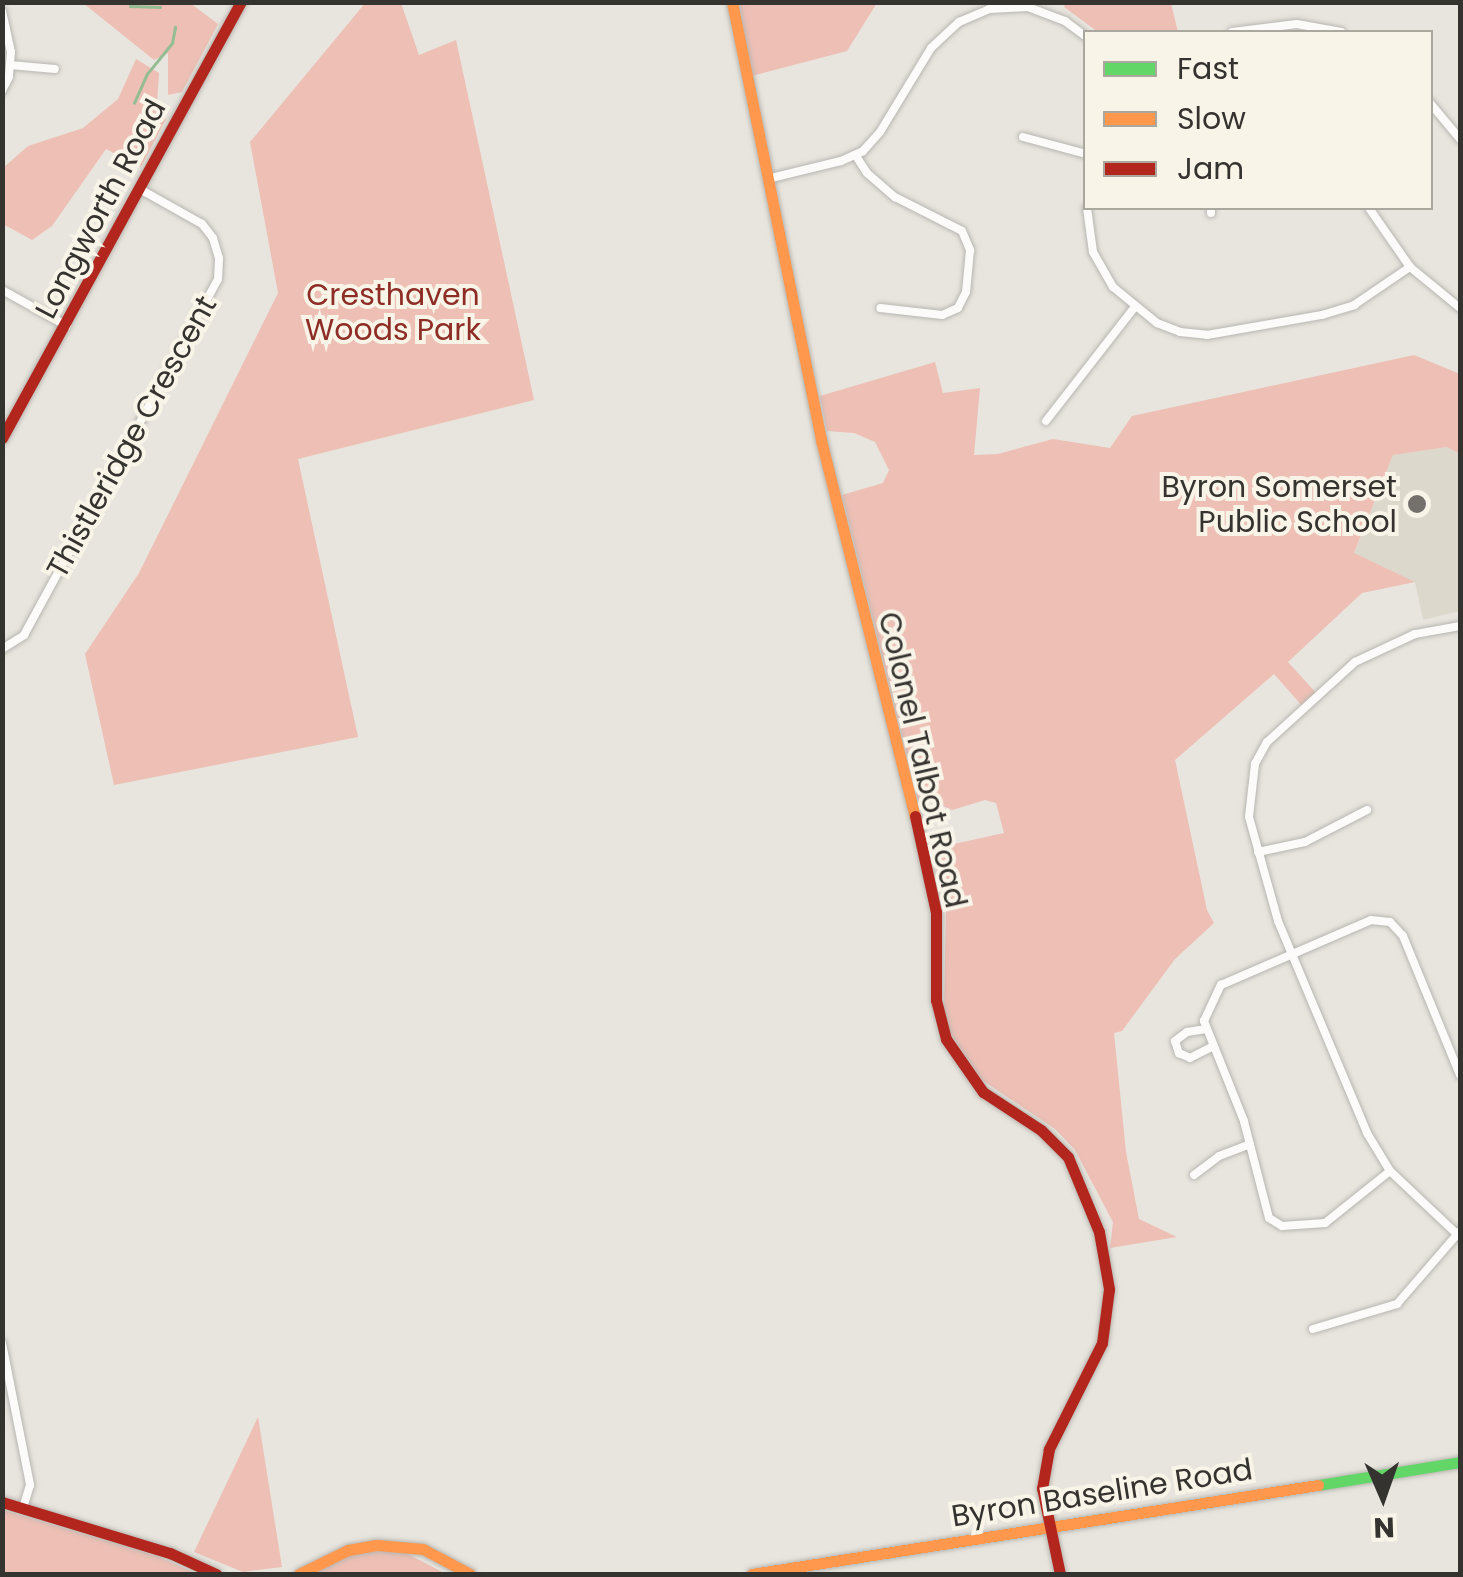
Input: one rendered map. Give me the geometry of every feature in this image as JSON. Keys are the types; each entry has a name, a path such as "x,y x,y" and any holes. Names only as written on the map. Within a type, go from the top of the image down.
{"main road":[{"name":"Longworth Road","path":"2,438 7,419 67,326 241,2"},
{"name":"Colonel Talbot Road","path":"732,2 826,459 929,874 936,912 936,1000 946,1039 955,1058 983,1092 1041,1130 1068,1157 1099,1232 1109,1289 1102,1342 1049,1449 1042,1488 1060,1574"},
{"name":"Byron Baseline Road","path":"752,1574 1460,1462"},
{"path":"2,1502 170,1553 216,1574"},
{"path":"299,1574 348,1550 377,1545 424,1549 470,1574"}],"street":[{"path":"766,180 856,156 880,132 931,48 959,22 990,9 1028,7 1065,21 1083,35"},
{"path":"2,11 10,65 2,91"},
{"path":"1248,30 1298,24 1330,30"},
{"path":"10,65 54,69"},
{"path":"1433,107 1460,139"},
{"path":"1023,137 1083,153"},
{"path":"856,156 866,173 895,197 962,231 970,250 966,292 958,308 932,315 880,308"},
{"name":"Thistleridge Crescent","path":"2,648 24,635 218,279 220,258 213,238 202,224 140,190"},
{"path":"1087,210 1093,252 1113,287 1134,308 1180,332 1208,335 1354,305 1410,267"},
{"path":"1369,210 1410,267 1460,308"},
{"path":"2,290 67,326"},
{"path":"1046,421 1134,308"},
{"path":"1314,1329 1397,1304 1460,1234 1390,1171 1340,1076 1266,888 1249,817 1249,789 1255,764 1267,742 1355,662 1415,634 1460,626"},
{"path":"1258,852 1305,842 1368,810"},
{"path":"1390,1171 1326,1223 1282,1226 1264,1210 1250,1144 1206,1030 1210,1003 1220,984 1370,920 1390,922 1403,936 1460,1076"},
{"path":"1206,1030 1188,1032 1176,1041 1179,1053 1190,1058 1212,1047"},
{"path":"1194,1175 1219,1156 1250,1144"},
{"path":"2,1343 30,1486 23,1508"}],"shaded area":[{"name":"Byron Somerset Public School","path":"1447,447 1460,454 1460,611 1423,620 1415,582 1354,554 1393,455"}],"green space":[{"name":"Cresthaven Woods Park","path":"366,2 401,3 419,55 456,40 534,400 298,459 358,737 114,785 85,654 139,573 278,293 250,142"},
{"path":"1066,2 1171,3 1178,30 1095,30 1064,7"},
{"path":"83,3 190,3 218,24 182,92 168,95 168,53 154,60"},
{"path":"739,3 877,3 847,51 752,76"},
{"path":"136,59 159,73 157,105 166,119 141,167 106,149 52,226 32,240 3,224 3,168 28,146 83,128 118,99"},
{"path":"1414,355 1460,374 1460,454 1447,447 1393,455 1354,553 1415,582 1362,593 1288,662 1317,694 1304,708 1274,674 1175,760 1207,910 1214,923 1175,959 1122,1031 1114,1033 1126,1152 1139,1219 1177,1237 1110,1248 1113,1222 1075,1150 1055,1129 982,1080 950,1033 944,1009 946,910 931,849 1004,833 996,803 985,800 952,810 934,802 919,804 842,495 883,483 889,470 875,442 854,433 827,431 820,396 935,362 943,393 980,388 974,455 998,454 1053,439 1110,448 1132,416"},
{"path":"258,1417 282,1567 243,1572 194,1552"},
{"path":"3,1510 157,1556 197,1574 3,1574"},
{"path":"372,1551 406,1553 446,1574 311,1574 339,1557"}],"waterway":[{"path":"130,6 160,7"},
{"path":"134,103 147,74 172,43 175,27"}],"traffic: fast":[{"path":"1318,1485 1460,1462"}],"traffic: slow":[{"path":"732,2 821,440 915,816"},
{"path":"752,1574 1318,1485"},
{"path":"299,1574 348,1550 377,1545 423,1549 470,1574"}],"traffic: jam":[{"path":"2,438 241,2"},
{"path":"915,816 936,912 936,1000 946,1039 983,1092 1041,1130 1068,1157 1099,1232 1109,1289 1102,1343 1049,1449 1042,1488 1060,1574"},
{"path":"2,1502 170,1553 216,1574"}],"place":[{"name":"Byron Somerset Public School","path":"1417,504"}]}
